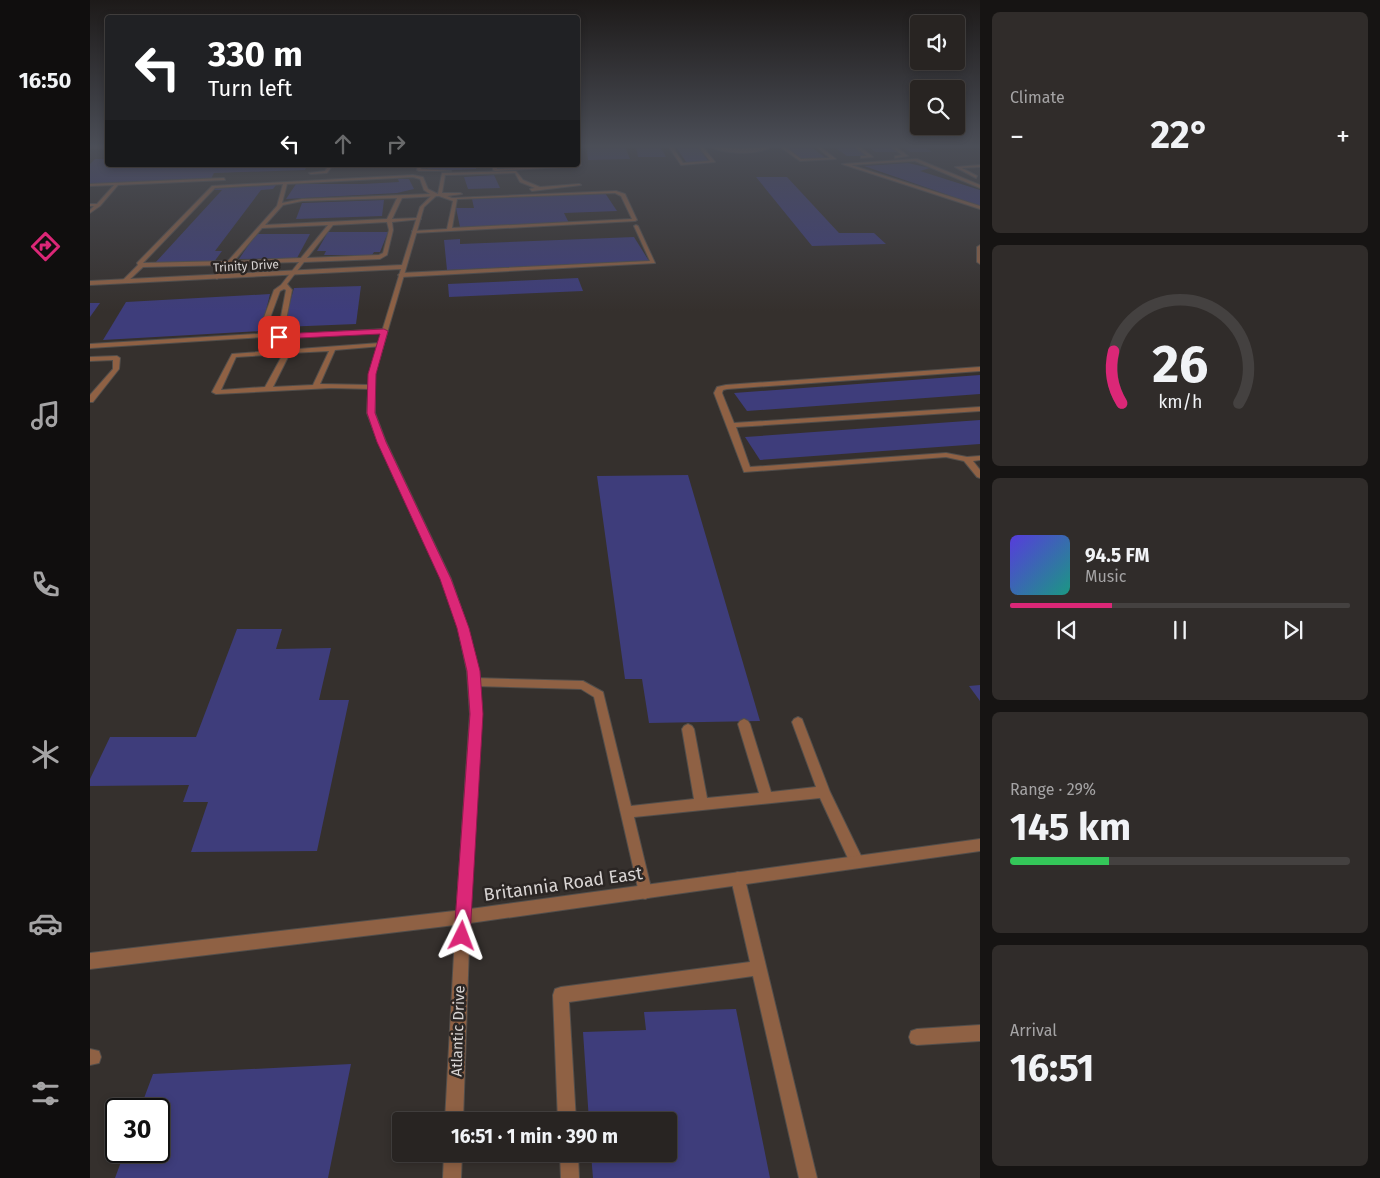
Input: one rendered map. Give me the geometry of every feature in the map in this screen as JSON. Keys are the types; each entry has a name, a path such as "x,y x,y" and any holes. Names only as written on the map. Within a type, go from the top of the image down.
{"street":[{"path":"90,212 102,201"},
{"path":"141,266 139,264 141,261 199,201"},
{"path":"217,277 279,206 280,201"},
{"path":"279,206 298,201"},
{"path":"124,282 141,266 380,257 385,254 391,230 389,220 398,201"},
{"name":"Atlantic Drive","path":"430,201 422,207 418,219 384,331 370,387 371,413 382,442 446,579 463,628 474,682 476,714 463,917 454,1112"},
{"path":"449,230 456,201"},
{"path":"414,232 635,220 626,201"},
{"path":"958,201 980,208"},
{"path":"90,205 98,205"},
{"path":"260,227 418,219"},
{"path":"90,346 261,336 277,290 284,286 291,273 332,223"},
{"name":"Trinity Drive","path":"90,283 291,273 653,262 636,226"},
{"path":"980,249 980,262"},
{"path":"284,286 289,290 279,337 384,331"},
{"path":"370,387 316,386 216,392 234,355 380,345"},
{"path":"316,386 333,348"},
{"path":"268,389 287,352"},
{"path":"90,359 117,358 116,369 90,400"},
{"path":"980,369 726,387 720,389 718,393 747,470 946,455 967,459 980,458"},
{"path":"731,425 980,409"},
{"path":"967,459 980,475"},
{"path":"474,682 583,685 599,695 645,892"},
{"path":"798,722 824,792 857,862"},
{"path":"744,724 767,798"},
{"path":"688,729 702,805"},
{"path":"627,812 824,792"},
{"name":"Britannia Road East","path":"90,960 463,917 980,845"},
{"path":"738,879 808,1178"},
{"path":"567,1112 561,995 759,968"},
{"path":"917,1037 980,1033"},
{"path":"452,1178 453,1162"},
{"path":"569,1162 570,1178"}],"building":[{"path":"212,201 253,201 215,251 222,251 214,262 155,263"},
{"path":"384,201 382,216 296,219 302,203"},
{"path":"472,201 610,201 617,211 564,213 569,223 460,227 456,208 474,208"},
{"path":"775,201 809,201 839,233 874,233 886,244 812,246"},
{"path":"965,201 980,201 980,206"},
{"path":"328,232 388,232 380,252 374,252 372,255 324,255 326,251 317,251"},
{"path":"256,234 310,234 297,258 239,259"},
{"path":"634,237 649,261 447,270 444,240 460,239 460,244"},
{"path":"578,278 583,291 449,297 448,284"},
{"path":"361,286 356,324 283,327 294,288"},
{"path":"270,294 261,331 103,340 126,302"},
{"path":"90,303 100,303 90,317"},
{"path":"980,375 980,394 747,411 734,393"},
{"path":"980,420 980,444 760,460 745,437"},
{"path":"688,475 760,721 649,723 642,679 625,679 597,476"},
{"path":"237,629 282,629 276,649 331,648 319,700 349,700 317,851 191,852 208,802 183,802 189,785 90,786 90,779 110,737 196,737"},
{"path":"980,685 980,701 969,686"},
{"path":"736,1009 770,1178 593,1178 592,1162 677,1162 677,1112 588,1112 583,1032 646,1030 644,1012"},
{"path":"351,1064 328,1178 115,1178 121,1163 170,1163 170,1098 144,1098 153,1074"}],"route":[{"path":"279,337 384,331 372,374 370,389 371,413 382,442 446,579 463,628 474,671 476,714 462,936"}]}
